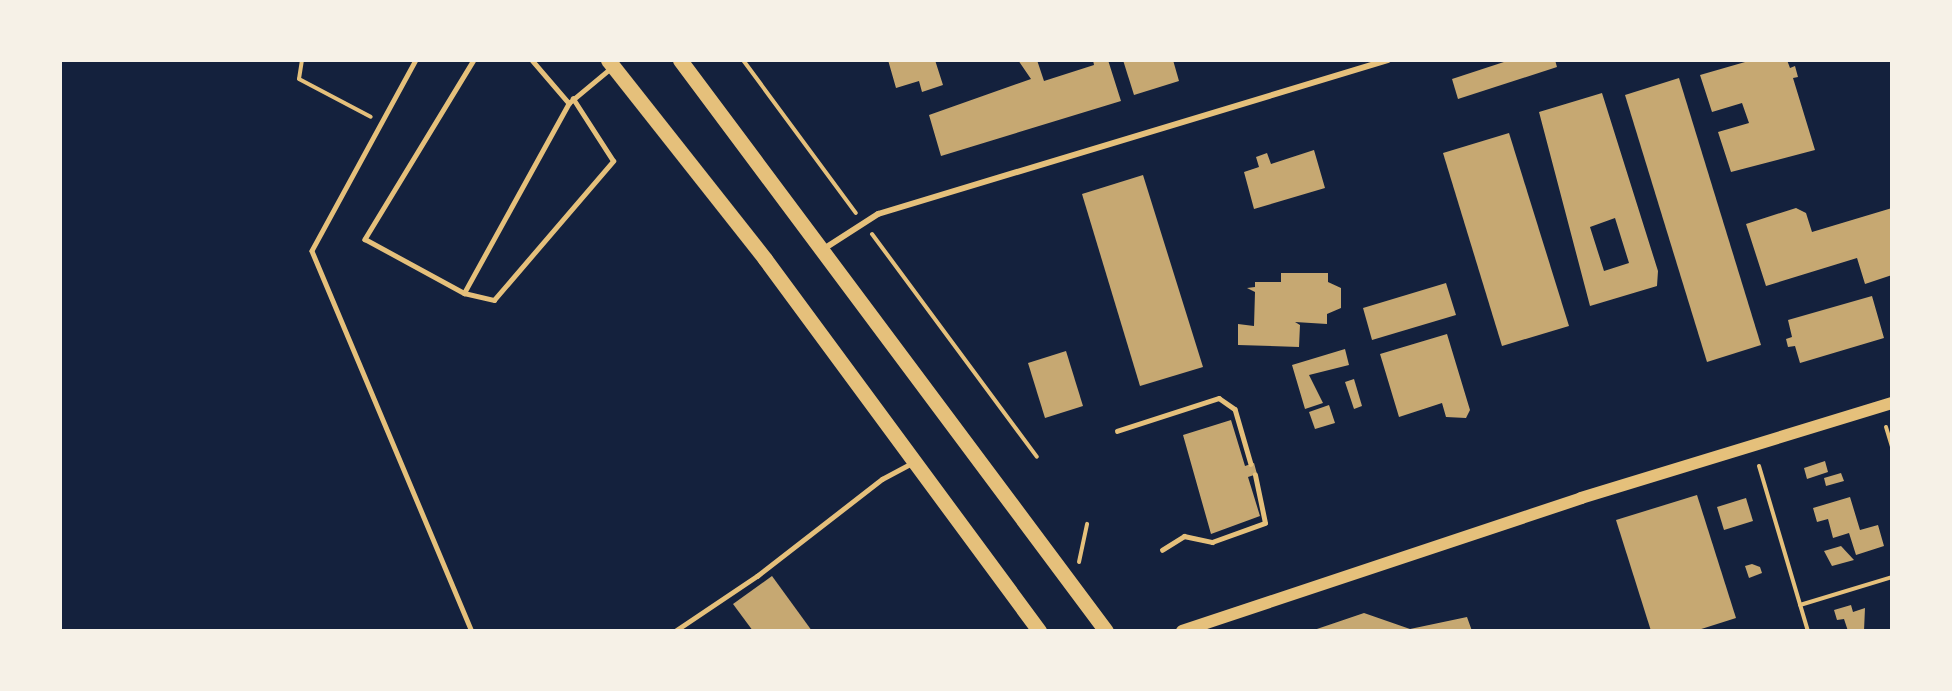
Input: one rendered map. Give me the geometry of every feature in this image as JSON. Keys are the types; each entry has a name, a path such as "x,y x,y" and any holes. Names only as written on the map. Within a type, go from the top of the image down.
{"main road":[{"path":"680,60 1075,584 1106,631"},
{"path":"610,63 765,259 1039,631"},
{"path":"1182,631 1581,498 1892,403"}],"street":[{"path":"822,250 862,220 1388,60"}],"lane":[{"path":"416,60 380,122 312,251 472,631"},
{"path":"474,60 365,239 464,293 494,300 613,161 571,101 531,60"},
{"path":"464,293 571,101 610,63"},
{"path":"1117,431 1219,398 1235,409 1251,464"},
{"path":"675,631 757,576 882,479 913,462"},
{"path":"1162,550 1184,536 1212,542 1265,523 1255,475"}],"path":[{"path":"302,60 299,79 380,122"},
{"path":"743,60 1037,457"},
{"path":"1886,427 1892,447"},
{"path":"1759,466 1808,631"},
{"path":"1075,584 1087,524"},
{"path":"1800,605 1892,577"}],"building":[{"path":"888,60 935,60 943,85 922,92 919,81 896,88"},
{"path":"1018,60 1037,60 1044,81 1094,65 1093,60 1108,60 1121,101 941,156 929,115 1031,79"},
{"path":"1123,60 1173,60 1179,81 1134,95"},
{"path":"1510,60 1555,60 1557,67 1458,99 1452,79"},
{"path":"1752,60 1787,60 1790,68 1795,66 1798,77 1793,78 1815,150 1731,172 1718,132 1749,123 1742,103 1712,112 1700,75"},
{"path":"1679,78 1761,345 1707,362 1625,95"},
{"path":"1602,93 1658,271 1657,286 1590,306 1539,112","holes":["1615,218 1629,263 1604,271 1590,227"]},
{"path":"1509,133 1569,326 1502,346 1443,153"},
{"path":"1314,150 1325,188 1254,209 1244,172 1259,167 1256,157 1267,153 1271,164"},
{"path":"1143,175 1203,367 1140,386 1082,194"},
{"path":"1796,208 1806,213 1812,232 1892,208 1892,275 1865,284 1857,258 1766,286 1746,224"},
{"path":"1281,273 1328,273 1328,282 1341,288 1341,308 1327,314 1327,324 1295,322 1300,325 1299,347 1238,345 1238,324 1254,326 1255,292 1247,288 1255,287 1255,282 1281,282"},
{"path":"1446,283 1456,315 1372,340 1363,308"},
{"path":"1872,296 1884,338 1800,363 1795,346 1788,347 1786,339 1792,337 1788,320"},
{"path":"1447,334 1470,410 1466,418 1446,417 1442,403 1399,417 1380,354"},
{"path":"1345,349 1349,365 1309,375 1323,403 1305,409 1292,365"},
{"path":"1066,351 1083,406 1045,418 1028,363"},
{"path":"1354,379 1362,406 1354,409 1345,382"},
{"path":"1329,405 1335,423 1315,429 1309,412"},
{"path":"1231,420 1245,466 1254,463 1257,474 1248,477 1260,516 1211,534 1183,435"},
{"path":"1825,461 1828,472 1807,479 1804,468"},
{"path":"1841,473 1844,481 1826,486 1824,478"},
{"path":"1697,495 1736,618 1695,631 1651,631 1616,520"},
{"path":"1850,497 1860,530 1878,525 1884,546 1856,555 1849,533 1833,538 1828,519 1817,522 1813,508"},
{"path":"1746,498 1753,521 1724,530 1717,507"},
{"path":"1841,546 1854,560 1832,566 1824,551"},
{"path":"1752,564 1760,567 1762,573 1749,578 1745,566"},
{"path":"772,576 812,631 753,631 733,604"},
{"path":"1851,605 1853,612 1865,608 1864,631 1848,631 1844,619 1837,620 1834,610"},
{"path":"1364,613 1410,629 1467,617 1472,631 1311,631"}]}
